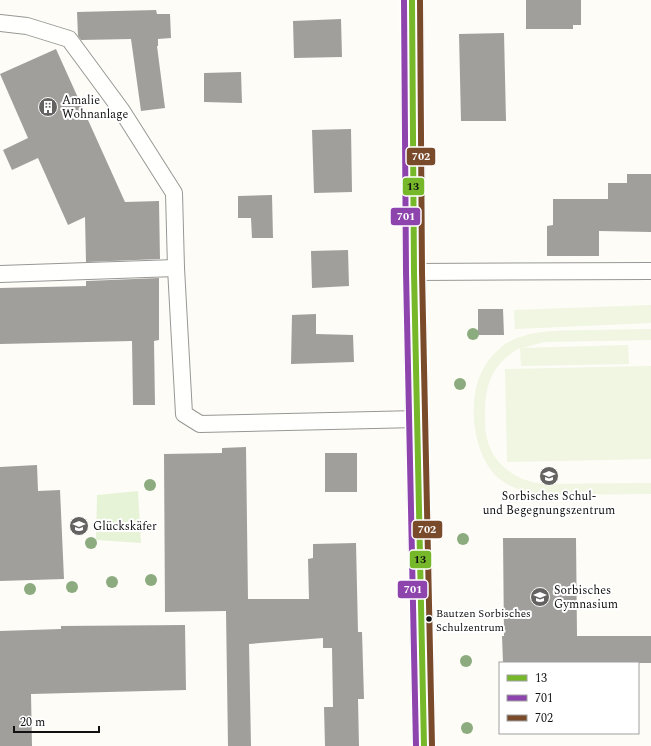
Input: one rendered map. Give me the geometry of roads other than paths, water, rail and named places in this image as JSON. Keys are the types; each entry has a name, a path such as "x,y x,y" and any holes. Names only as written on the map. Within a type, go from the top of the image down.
{"street":[{"path":"412,0 414,272 424,746"}],"lane":[{"path":"0,23 27,26 69,39 122,111 174,193 176,268 184,414 200,424 418,419"},
{"path":"0,274 176,268"},
{"path":"414,272 651,271"}],"place":[{"name":"Amalie Wohnanlage","path":"48,107"},
{"name":"Sorbisches Schul- und Begegnungszentrum","path":"549,476"},
{"name":"Glückskäfer","path":"79,526"},
{"name":"Sorbisches Gymnasium","path":"540,597"},
{"name":"Bautzen Sorbisches Schulzentrum","path":"429,619"}]}
